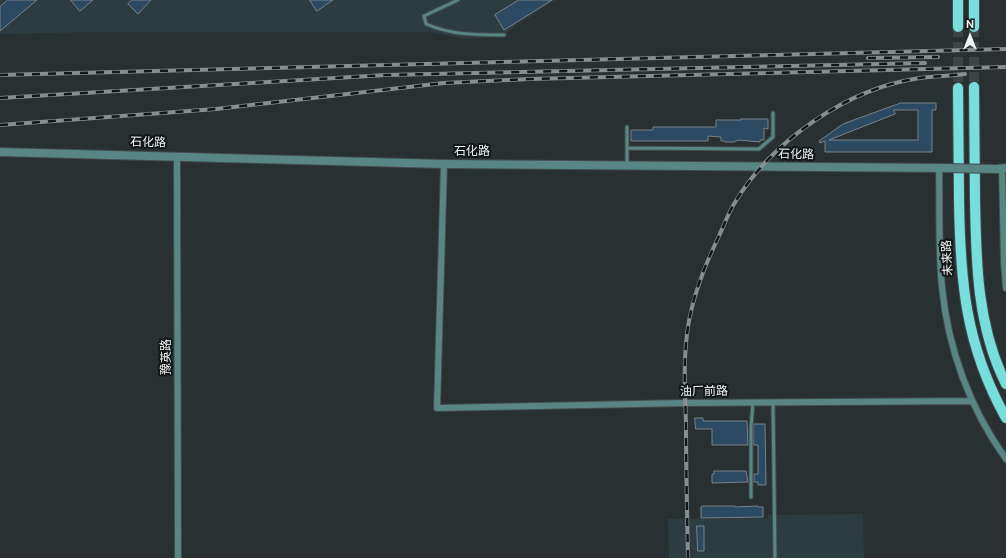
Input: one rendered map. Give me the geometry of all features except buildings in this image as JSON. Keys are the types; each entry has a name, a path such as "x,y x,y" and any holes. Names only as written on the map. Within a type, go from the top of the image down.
{"main road":[{"path":"958,0 958,27"},
{"path":"974,0 974,27"},
{"path":"974,87 975,240 979,286 992,349 1006,384"},
{"name":"未来路","path":"958,88 959,240 963,288 977,353 989,387 1006,418"}],"street":[{"name":"石化路","path":"0,152 444,164 1002,168"},
{"name":"豫英路","path":"177,156 178,558"},
{"name":"油厂前路","path":"444,164 437,408 773,402 972,401"},
{"path":"941,168 941,269 945,310 958,362 972,401 987,431 1006,459"},
{"path":"1002,168 1006,288"}],"lane":[{"path":"458,0 424,16 426,24 439,30 459,34 504,34"},
{"path":"627,148 759,149 773,137 773,112"},
{"path":"627,128 627,165"},
{"path":"773,402 775,558"},
{"path":"751,497 751,427 753,403"}],"shaded area":[{"path":"0,0 556,0 508,31 507,37 464,39 430,32 94,32 0,34"},
{"path":"863,514 864,558 669,558 668,519 768,518 768,515"}],"tunnel":[{"path":"958,27 958,88"},
{"path":"974,27 974,87"}],"railway":[{"path":"0,75 1006,49"},
{"path":"868,58 938,57"},
{"path":"0,98 386,75 925,63"},
{"path":"0,125 216,109 444,83 530,79 1006,67"},
{"path":"688,558 685,375 686,339 690,315 700,280 734,204 750,181 769,159 790,139 814,121 839,106 866,93 893,84 920,78 965,74"}]}
